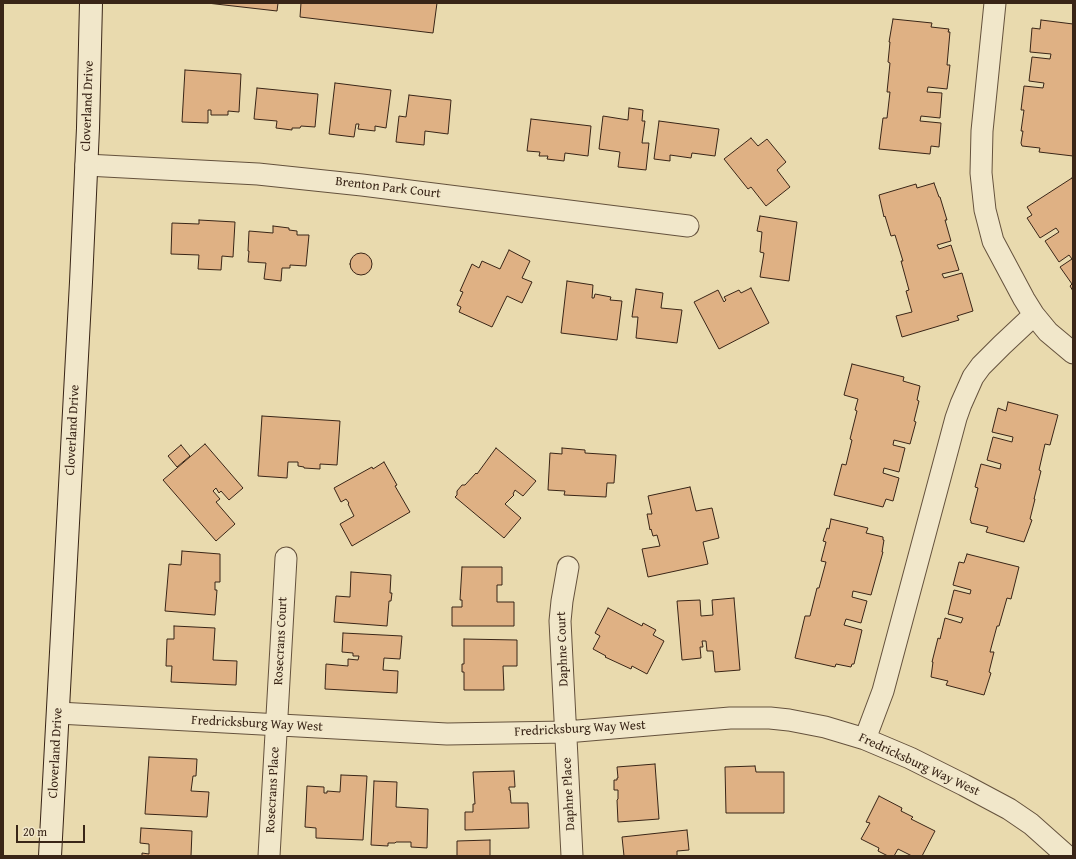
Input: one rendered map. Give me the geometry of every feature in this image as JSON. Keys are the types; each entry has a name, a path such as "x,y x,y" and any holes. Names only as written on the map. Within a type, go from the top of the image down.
{"street":[{"name":"Cloverland Drive","path":"50,856 86,165 91,3"},
{"path":"995,3 982,131 981,173 985,210 993,241 1010,276 1034,315 1048,332 1073,353"},
{"name":"Brenton Park Court","path":"86,165 258,174 355,184 688,226"},
{"path":"865,739 884,691 956,418 961,404 981,366 1034,315"},
{"name":"Rosecrans Court","path":"276,725 286,558"},
{"name":"Daphne Court","path":"566,732 560,621 568,567"},
{"name":"Fredricksburg Way West","path":"58,713 447,734 566,732 730,718 770,718 807,723 865,739 951,778 1009,809 1031,824 1068,856"},
{"name":"Rosecrans Place","path":"270,856 276,725"},
{"name":"Daphne Place","path":"566,732 572,856"}],"building":[{"path":"207,3 278,3 277,11"},
{"path":"301,3 437,3 433,33 300,17"},
{"path":"893,19 932,23 931,27 949,29 948,32 950,32 947,65 950,65 947,89 928,87 927,92 942,93 940,118 921,116 920,121 941,123 939,147 931,146 930,154 879,149 883,118 887,118 890,92 887,92 890,63 888,62 889,42"},
{"path":"1041,20 1073,24 1073,156 1039,152 1040,148 1022,146 1021,143 1024,110 1021,110 1024,86 1043,88 1044,83 1029,81 1032,57 1050,59 1051,54 1030,52 1032,28 1040,29"},
{"path":"185,70 241,74 239,112 228,111 228,115 211,115 211,110 208,110 208,123 182,122"},
{"path":"335,83 391,90 386,128 375,126 375,131 358,129 359,124 356,124 354,137 329,134"},
{"path":"257,88 318,94 315,127 301,126 300,128 292,128 292,130 276,128 277,121 254,119"},
{"path":"409,95 451,100 448,134 425,131 424,145 396,142 399,116 406,117"},
{"path":"629,108 643,110 642,121 645,121 642,143 649,143 646,170 618,167 620,152 599,149 603,116 628,120"},
{"path":"531,119 591,126 588,156 565,153 564,161 547,159 548,156 539,156 540,152 527,151"},
{"path":"659,121 719,129 715,156 692,153 691,158 670,155 670,161 654,159"},
{"path":"751,138 758,146 767,139 786,162 777,170 790,187 766,206 751,187 748,189 724,159"},
{"path":"1072,178 1073,291 1070,286 1072,284 1060,267 1072,259 1069,255 1059,262 1045,241 1059,232 1056,228 1040,238 1027,218 1032,215 1027,207"},
{"path":"934,183 947,220 945,220 951,241 937,245 939,249 951,245 959,270 942,274 944,278 962,273 973,311 957,316 959,320 902,337 896,316 912,312 906,291 909,290 901,261 903,261 895,235 891,236 885,216 884,217 879,195 916,184 917,188"},
{"path":"760,216 797,222 789,281 760,277 764,253 760,252 762,232 757,231"},
{"path":"199,220 235,222 233,257 222,256 221,270 198,269 199,255 171,254 172,223 199,224"},
{"path":"273,226 289,228 289,230 297,231 297,235 309,235 306,266 290,265 290,268 282,268 281,281 264,279 266,263 248,262 249,231 273,233"},
{"path":"509,250 530,261 522,278 532,282 522,303 507,296 492,327 459,312 461,307 457,305 463,292 460,291 472,264 479,268 482,261 500,269"},
{"path":"361,253 369,256 372,264 369,272 361,275 353,272 350,264 353,256"},
{"path":"567,281 593,285 592,298 594,298 595,294 611,297 610,300 622,301 617,340 561,333"},
{"path":"751,288 769,323 719,349 694,302 718,290 724,302 726,300 724,297 739,290 741,293"},
{"path":"636,289 663,293 661,308 682,310 677,343 636,338 638,317 632,317"},
{"path":"852,364 904,377 903,381 920,386 917,400 919,401 914,421 916,422 910,444 894,440 893,445 905,448 899,472 884,468 883,473 899,478 893,501 886,499 883,507 834,495 842,464 846,465 852,440 850,439 857,411 855,410 858,399 844,395"},
{"path":"1008,402 1058,415 1050,445 1045,444 1039,470 1041,471 1030,519 1032,520 1024,542 986,532 988,527 971,523 970,520 978,488 975,487 981,464 1000,469 1001,464 987,460 993,437 1012,442 1013,437 992,432 998,408 1006,411"},
{"path":"262,416 340,421 337,465 320,464 320,469 304,468 298,466 298,462 288,462 287,478 258,476"},
{"path":"205,444 243,488 229,500 221,491 219,493 216,488 213,491 220,499 216,502 235,524 216,541 163,480"},
{"path":"181,445 190,456 177,467 168,456"},
{"path":"496,448 536,481 523,496 515,490 514,495 505,504 521,518 504,538 455,497 457,495 457,491 462,485 465,485 476,473 477,474"},
{"path":"562,448 585,450 585,453 616,455 614,483 607,483 606,497 564,495 565,491 548,490 550,453 562,454"},
{"path":"384,462 397,485 395,486 410,512 352,546 340,524 354,516 348,504 349,503 346,499 341,502 334,488"},
{"path":"690,487 696,511 712,508 719,538 703,542 708,564 648,577 642,549 660,546 657,535 653,536 651,529 650,530 647,514 652,514 648,496"},
{"path":"831,519 868,528 866,533 883,537 884,540 883,552 871,595 853,591 852,597 867,601 861,623 846,619 844,625 862,630 854,664 852,664 851,667 836,664 835,667 795,658 805,616 810,616 817,588 819,588 826,562 821,561 826,542 823,541 827,528 829,529"},
{"path":"182,551 220,554 220,582 215,582 215,590 217,590 215,615 165,611 169,564 181,565"},
{"path":"967,554 1019,567 1011,599 1007,598 999,626 997,626 990,652 994,652 989,672 991,673 984,695 946,685 948,681 931,677 932,662 945,618 961,623 963,618 948,614 954,590 970,594 971,590 953,585 959,562 964,563"},
{"path":"462,567 502,567 502,585 497,585 497,602 514,602 514,626 452,626 452,607 462,607 462,600 460,600"},
{"path":"351,572 391,575 390,593 392,593 391,601 389,601 387,626 334,622 336,596 350,597"},
{"path":"734,598 740,670 715,672 713,651 707,651 706,641 702,641 703,647 700,647 701,658 682,660 677,601 700,600 701,616 713,615 712,600"},
{"path":"608,608 642,626 643,623 656,630 653,635 664,641 647,674 632,666 631,669 605,657 606,656 593,649 600,636 595,633"},
{"path":"174,626 215,628 213,660 237,661 236,685 171,682 172,666 166,666 167,639 174,639"},
{"path":"343,633 402,636 400,659 384,658 383,670 398,671 397,693 325,689 326,664 348,666 348,659 358,660 359,656 353,656 353,653 342,652"},
{"path":"464,639 517,640 517,666 503,666 504,690 464,690 464,672 462,672 462,664 464,664"},
{"path":"149,757 197,759 196,776 193,776 191,791 209,792 207,817 145,814"},
{"path":"655,764 659,819 618,822 618,790 614,790 614,780 617,780 618,778 617,767"},
{"path":"755,766 756,772 784,772 784,813 726,813 725,767"},
{"path":"514,771 515,787 509,787 511,803 528,803 529,828 465,830 465,812 473,812 473,804 475,804 473,772"},
{"path":"341,775 367,776 363,840 316,838 316,828 305,827 307,786 324,787 324,793 327,793 327,791 340,792"},
{"path":"374,781 397,782 396,807 428,809 427,848 411,847 411,842 388,843 388,846 371,845"},
{"path":"879,796 902,808 901,811 913,817 911,819 935,831 922,856 912,856 898,849 894,856 888,856 878,851 879,848 861,839 870,823 866,822"},
{"path":"141,828 192,831 191,856 142,856 142,853 149,854 149,844 140,843"},
{"path":"687,830 689,850 677,851 677,856 624,856 622,837"},
{"path":"490,840 490,856 457,856 457,841"}]}
